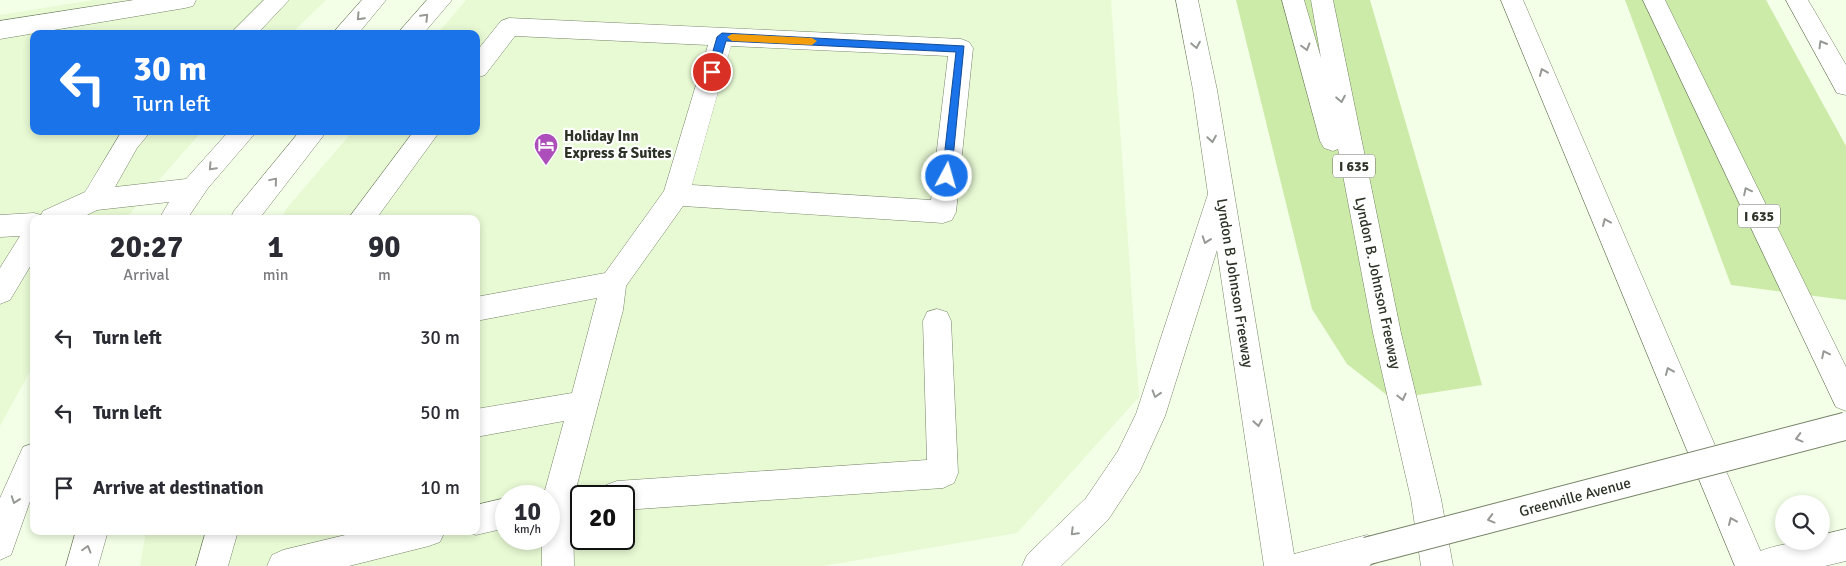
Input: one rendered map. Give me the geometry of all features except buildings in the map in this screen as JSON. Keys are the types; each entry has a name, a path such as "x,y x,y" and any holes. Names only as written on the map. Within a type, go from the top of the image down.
{"main road":[{"path":"0,30 185,0"},
{"path":"246,30 278,0"},
{"path":"348,30 376,0"},
{"path":"413,30 441,0"},
{"name":"Lyndon B Johnson Freeway","path":"1187,0 1221,193 1280,566"},
{"path":"1293,0 1387,333"},
{"name":"Lyndon B. Johnson Freeway","path":"1322,0 1387,333 1426,499 1437,566"},
{"path":"1512,0 1751,566"},
{"name":"I 635","path":"1654,0 1846,398"},
{"path":"1663,0 1672,34"},
{"path":"1797,0 1846,86"},
{"path":"480,64 509,27 961,48 943,212 676,195"},
{"path":"558,566 562,501 584,404 609,310 613,283 676,195 722,37"},
{"path":"94,200 110,157 135,135"},
{"path":"175,215 194,189 241,135"},
{"path":"247,215 313,135"},
{"path":"364,215 425,135"},
{"path":"61,215 94,200 194,189"},
{"path":"1038,566 1097,509 1128,461 1150,416 1221,193"},
{"path":"0,226 30,224"},
{"path":"0,292 30,243"},
{"path":"480,307 613,283"},
{"path":"635,495 943,472 937,322"},
{"path":"480,422 584,404"},
{"name":"Greenville Avenue","path":"1304,566 1846,426"},
{"path":"0,544 19,488 30,465"},
{"path":"480,519 495,516"},
{"path":"82,566 91,535"},
{"path":"212,566 221,535"},
{"path":"283,566 412,535"},
{"path":"1761,566 1846,545"}],"shaded area":[{"path":"93,0 326,0 295,30 30,30 30,135 198,135 128,215 30,215 30,371 0,426 0,15"},
{"path":"466,0 1111,0 1139,397 1017,533 823,566 140,566 145,535 480,535 480,215 283,215 286,209 350,135 480,135 480,30 440,30"}],"green space":[{"path":"1236,0 1370,0 1482,385 1392,399 1347,364 1312,309"},
{"path":"1625,0 1766,0 1846,146 1846,300 1731,285"}],"slow traffic":[{"path":"732,37 812,41"}],"place":[{"name":"Holiday Inn Express & Suites","path":"546,166"}],"route":[{"path":"712,72 722,37 961,48 947,176"}]}
